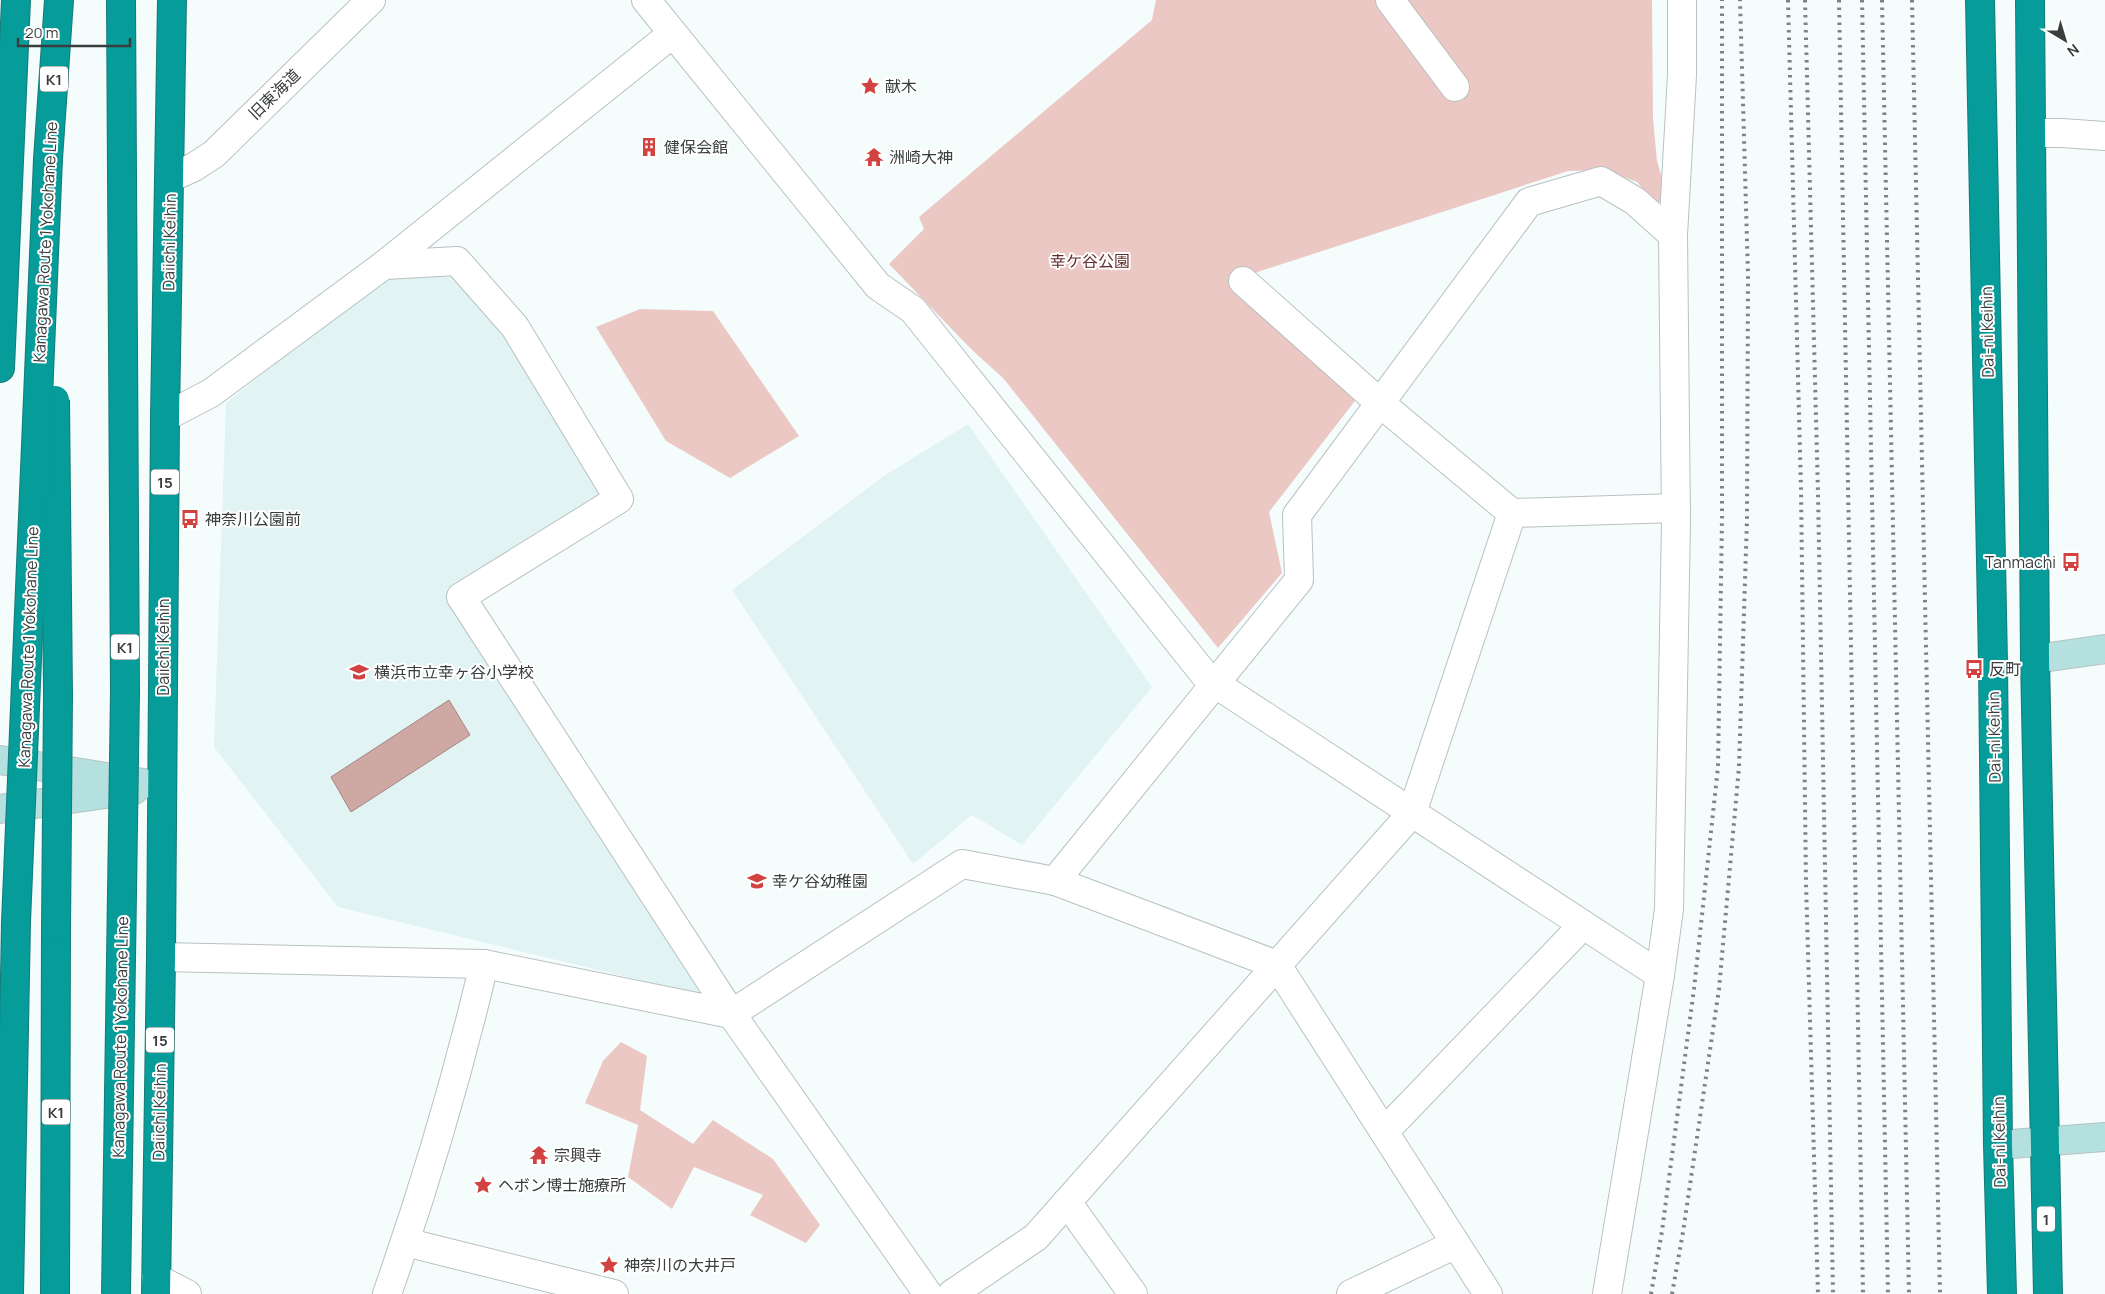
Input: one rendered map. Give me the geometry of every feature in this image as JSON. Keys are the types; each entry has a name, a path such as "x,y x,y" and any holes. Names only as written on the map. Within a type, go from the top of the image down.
{"highway":[{"path":"0,368 16,0"},
{"name":"Kanagawa Route 1 Yokohane Line","path":"10,1294 16,922 48,159 59,0"},
{"name":"Kanagawa Route 1 Yokohane Line","path":"116,1294 125,692 121,0"},
{"name":"Daiichi Keihin","path":"156,1286 172,0"},
{"name":"Dai-ni Keihin","path":"1980,0 1993,663 1998,1145 2002,1294"},
{"name":"1","path":"2030,0 2035,659 2048,1294"},
{"name":"K1","path":"48,159 56,455 58,685 55,1294"}],"street":[{"name":"旧東海道","path":"170,178 194,167 214,154 371,0"},
{"path":"646,0 878,286 913,310 1208,679 1660,975"},
{"path":"1390,0 1455,87"},
{"path":"1607,1294 1660,975 1669,908 1676,508 1673,235 1682,75 1682,0"},
{"path":"166,417 211,393 384,265 672,34"},
{"path":"2032,133 2105,136"},
{"path":"1055,881 1299,580 1297,515 1529,202 1601,181 1635,201 1673,235"},
{"path":"384,265 457,260 515,327 619,499 461,597 731,1014 928,1294"},
{"path":"1243,281 1380,403 1512,513 1676,508"},
{"path":"952,1294 1036,1237 1412,813 1512,513"},
{"path":"2035,659 2105,649"},
{"path":"0,760 162,786"},
{"path":"0,808 162,786"},
{"path":"161,957 484,964 731,1014 962,864 1055,881 1277,965 1488,1294"},
{"path":"1384,1132 1583,925"},
{"path":"387,1294 405,1242 464,1047 484,964"},
{"path":"1998,1145 2105,1137"},
{"path":"1067,1202 1133,1294"},
{"path":"405,1242 614,1294"},
{"path":"1351,1294 1456,1244"},
{"path":"156,1286 187,1294"}],"shaded area":[{"name":"横浜市立幸ヶ谷小学校","path":"455,273 509,335 608,498 452,597 703,985 697,994 338,907 214,747 226,403 389,274"},
{"path":"968,424 1152,687 1022,845 972,815 913,864 732,590 884,476"},
{"path":"449,700 470,735 351,812 331,777"}],"green space":[{"name":"幸ケ谷公園","path":"1156,0 1652,0 1653,119 1657,161 1667,196 1656,204 1637,182 1605,170 1568,171 1233,280 1358,397 1269,512 1282,573 1218,648 1003,378 971,349 889,264 924,229 919,217 1152,20"},
{"path":"640,309 713,311 799,436 730,478 666,441 596,327"},
{"path":"621,1042 647,1056 640,1110 693,1144 713,1120 773,1159 820,1225 806,1243 750,1215 763,1195 694,1167 672,1209 628,1177 638,1125 585,1103 603,1061"}],"pier":[{"path":"0,1246 56,1272 108,1294 0,1294"}],"railway":[{"path":"1651,1294 1662,1231 1694,989 1718,767 1722,518 1722,0"},
{"path":"1672,1294 1719,989 1739,767 1747,519 1748,275 1740,0"},
{"path":"1788,0 1801,489 1806,883 1818,1294"},
{"path":"1805,0 1818,493 1833,1294"},
{"path":"1839,0 1863,1294"},
{"path":"1862,0 1888,1294"},
{"path":"1882,0 1909,1294"},
{"path":"1912,0 1940,1294"}],"place":[{"name":"献木","path":"870,86"},
{"name":"健保会館","path":"649,147"},
{"name":"洲崎大神","path":"874,157"},
{"name":"神奈川公園前","path":"190,519"},
{"name":"Tanmachi","path":"2071,562"},
{"name":"反町","path":"1974,669"},
{"name":"横浜市立幸ヶ谷小学校","path":"359,672"},
{"name":"幸ケ谷幼稚園","path":"757,881"},
{"name":"宗興寺","path":"539,1155"},
{"name":"ヘボン博士施療所","path":"483,1185"},
{"name":"神奈川の大井戸","path":"609,1265"}]}
